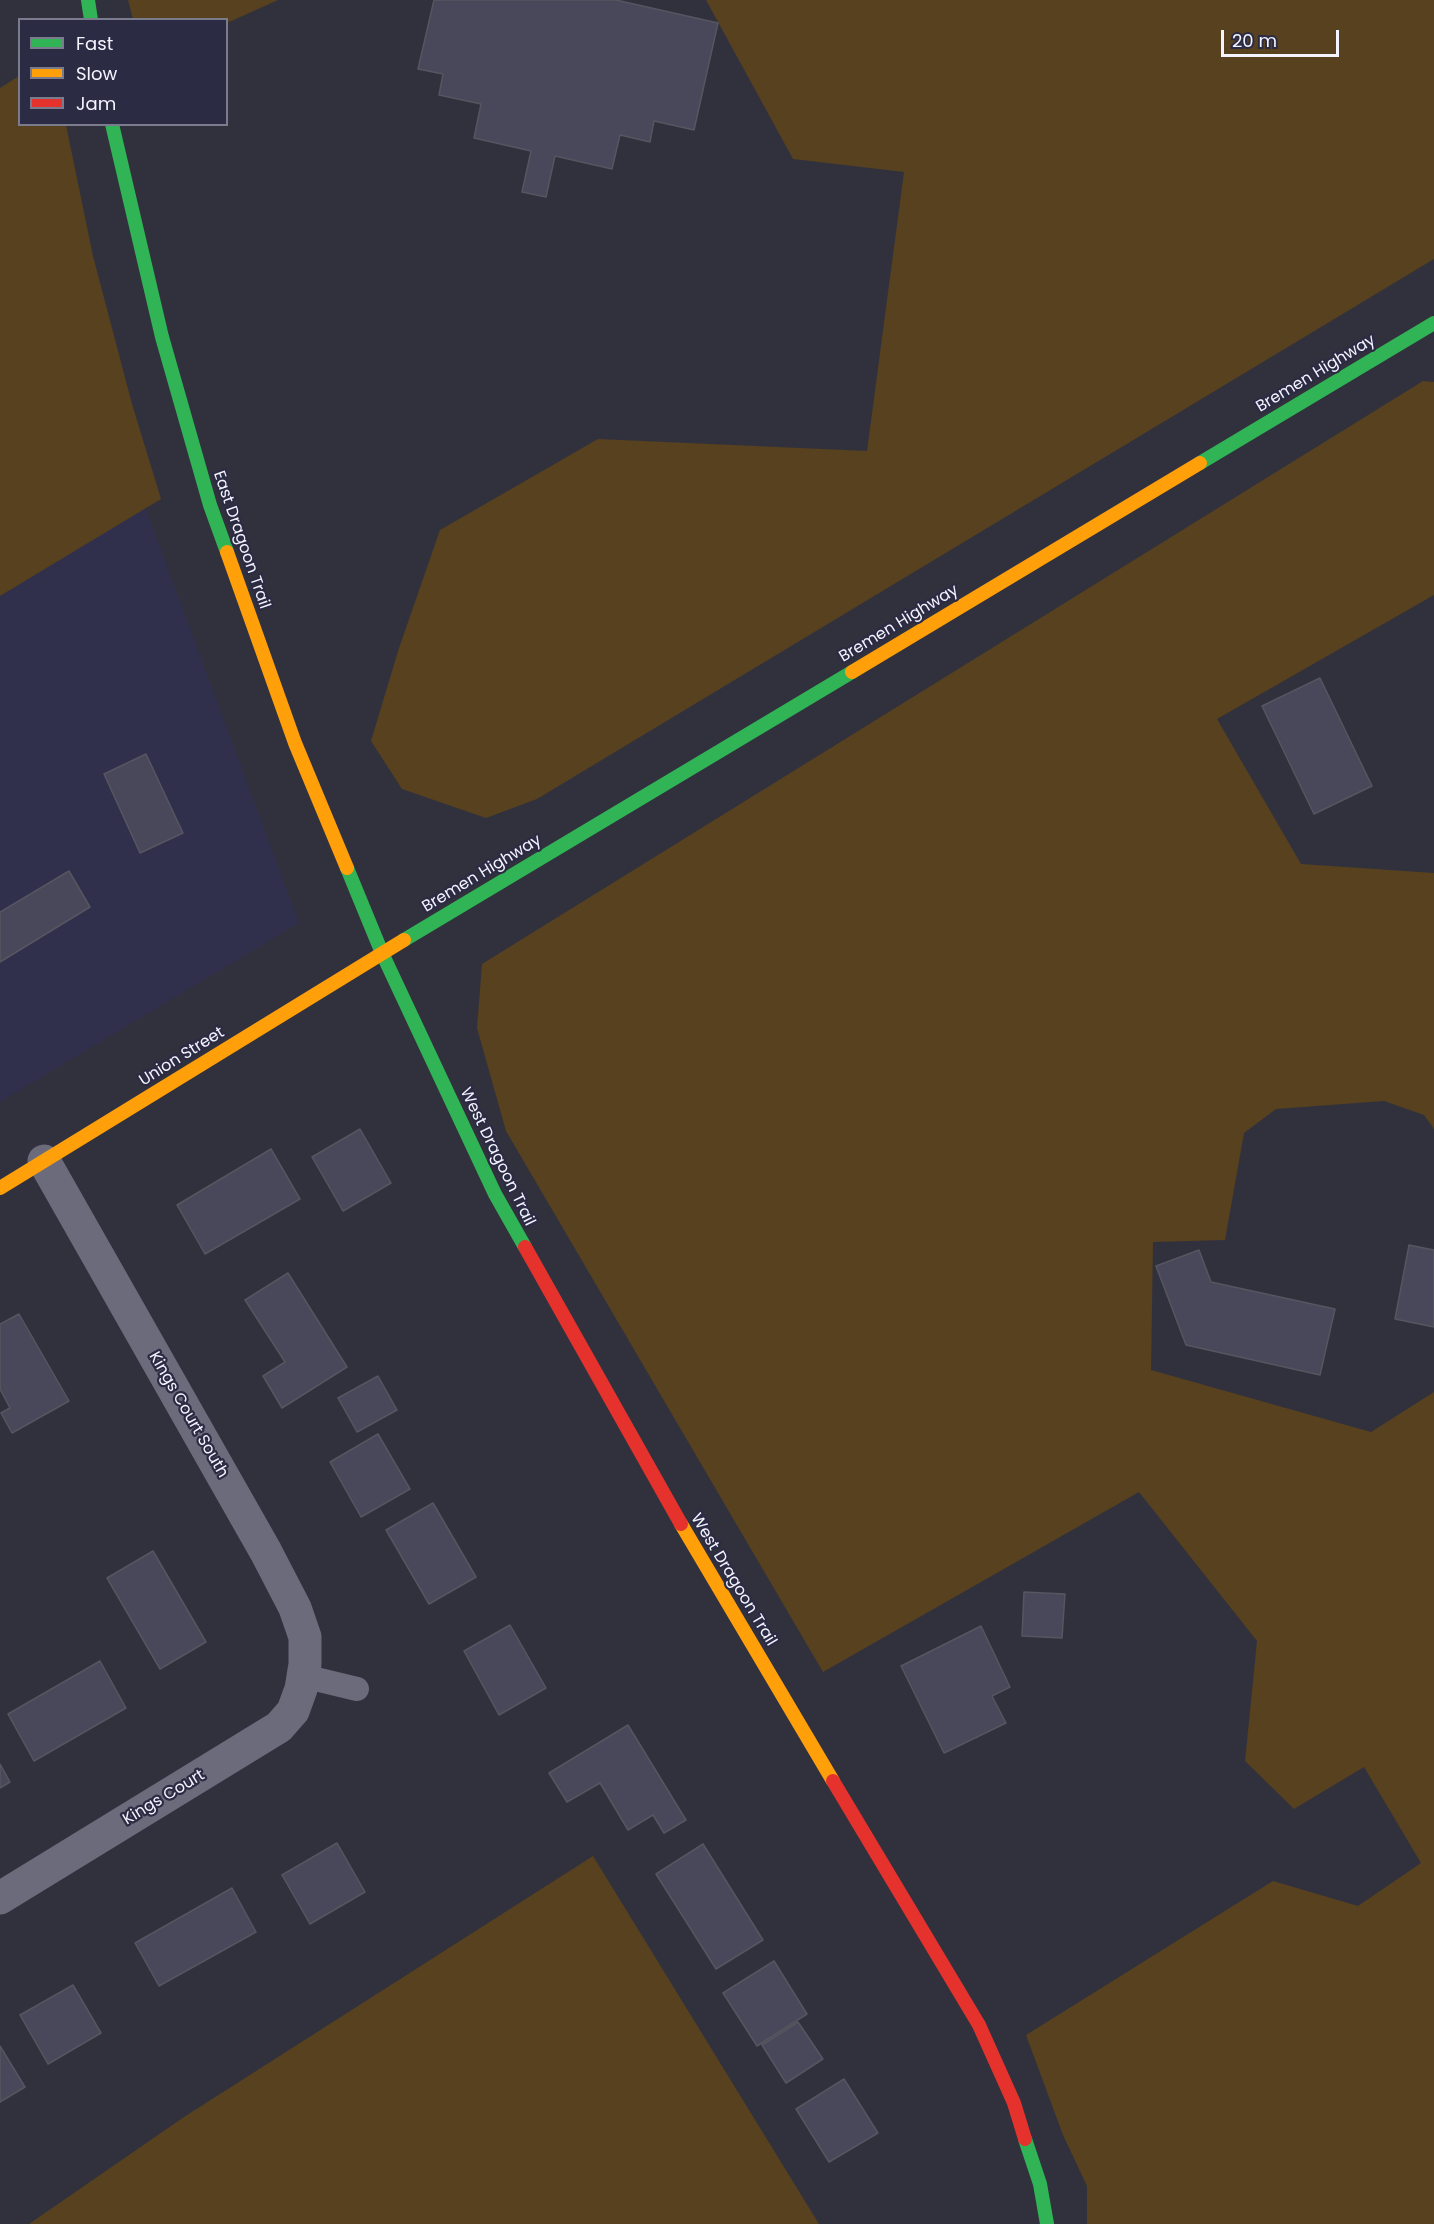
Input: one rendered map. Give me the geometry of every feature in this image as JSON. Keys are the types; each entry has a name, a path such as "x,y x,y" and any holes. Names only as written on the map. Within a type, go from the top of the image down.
{"street":[{"path":"88,0 91,18"},
{"name":"East Dragoon Trail","path":"112,126 162,337 210,505 295,743 382,953"},
{"name":"Bremen Highway","path":"382,953 1434,323"},
{"name":"Union Street","path":"0,1188 382,953"},
{"name":"West Dragoon Trail","path":"382,953 495,1194 663,1495 979,2025 1014,2103 1040,2184 1047,2224"},
{"name":"Kings Court South","path":"44,1161 266,1552 295,1608 305,1637 303,1676"},
{"name":"Kings Court","path":"0,1898 279,1727 293,1711 303,1676"}],"lane":[{"path":"303,1676 357,1689"}],"shaded area":[{"path":"128,0 278,0 228,23 228,18 133,18"},
{"path":"706,0 1434,0 1434,259 537,799 486,818 402,789 371,741 399,648 440,530 598,439 867,451 904,172 793,159"},
{"path":"18,77 18,126 66,126 93,256 132,404 161,499 0,596 0,88"},
{"path":"1423,381 1434,382 1434,595 1217,719 1301,864 1434,873 1434,1129 1424,1115 1384,1101 1276,1109 1244,1133 1225,1240 1153,1242 1151,1370 1371,1432 1434,1392 1434,2224 1087,2224 1087,2186 1063,2135 1026,2035 1273,1881 1358,1906 1421,1863 1364,1767 1294,1809 1245,1761 1257,1641 1139,1492 823,1672 506,1131 477,1028 482,964"},
{"path":"145,507 299,923 0,1102 0,596"},
{"path":"593,1856 819,2224 29,2224 184,2117"}],"building":[{"path":"434,0 616,0 718,23 694,130 654,121 650,142 620,135 612,169 555,156 546,197 522,192 531,151 474,138 481,104 439,95 443,74 418,69"},
{"path":"1320,678 1372,786 1314,814 1262,706"},
{"path":"146,754 183,833 140,853 104,774"},
{"path":"69,871 90,907 0,962 0,912"},
{"path":"360,1129 391,1183 343,1211 312,1157"},
{"path":"271,1149 300,1199 205,1254 177,1205"},
{"path":"1409,1245 1434,1250 1434,1327 1395,1319"},
{"path":"1199,1250 1211,1282 1335,1309 1320,1375 1186,1345 1156,1266"},
{"path":"288,1273 347,1367 282,1408 263,1376 285,1362 245,1300"},
{"path":"19,1314 69,1401 12,1433 1,1413 10,1408 0,1389 0,1324"},
{"path":"378,1376 397,1410 357,1432 338,1398"},
{"path":"378,1434 410,1489 361,1517 330,1462"},
{"path":"433,1503 476,1577 429,1604 386,1530"},
{"path":"153,1551 206,1642 160,1669 107,1578"},
{"path":"1024,1592 1065,1594 1062,1638 1022,1636"},
{"path":"510,1625 546,1688 499,1715 464,1651"},
{"path":"981,1626 1010,1687 992,1696 1006,1723 944,1753 901,1666"},
{"path":"100,1661 126,1708 34,1761 8,1714"},
{"path":"628,1725 686,1820 664,1833 653,1815 628,1830 600,1783 567,1802 549,1773"},
{"path":"0,1764 10,1782 0,1788"},
{"path":"337,1843 365,1892 310,1924 282,1875"},
{"path":"703,1844 763,1940 716,1969 656,1874"},
{"path":"232,1888 256,1932 159,1986 135,1943"},
{"path":"774,1961 807,2014 757,2046 723,1993"},
{"path":"73,1985 101,2033 48,2064 20,2015"},
{"path":"798,2022 823,2059 786,2083 762,2045"},
{"path":"0,2046 25,2087 0,2102"},
{"path":"844,2079 878,2133 829,2162 796,2109"}],"traffic: fast":[{"path":"88,0 91,18"},
{"path":"112,126 162,337 210,505 227,552"},
{"path":"1200,463 1434,323"},
{"path":"404,940 852,672"},
{"path":"347,868 382,953 495,1194 525,1247"},
{"path":"1025,2139 1040,2184 1047,2224"}],"traffic: slow":[{"path":"852,672 1200,463"},
{"path":"227,552 295,743 347,868"},
{"path":"0,1188 404,940"},
{"path":"681,1524 833,1781"}],"traffic: jam":[{"path":"525,1247 681,1524"},
{"path":"833,1781 979,2025 1014,2103 1025,2139"}]}
